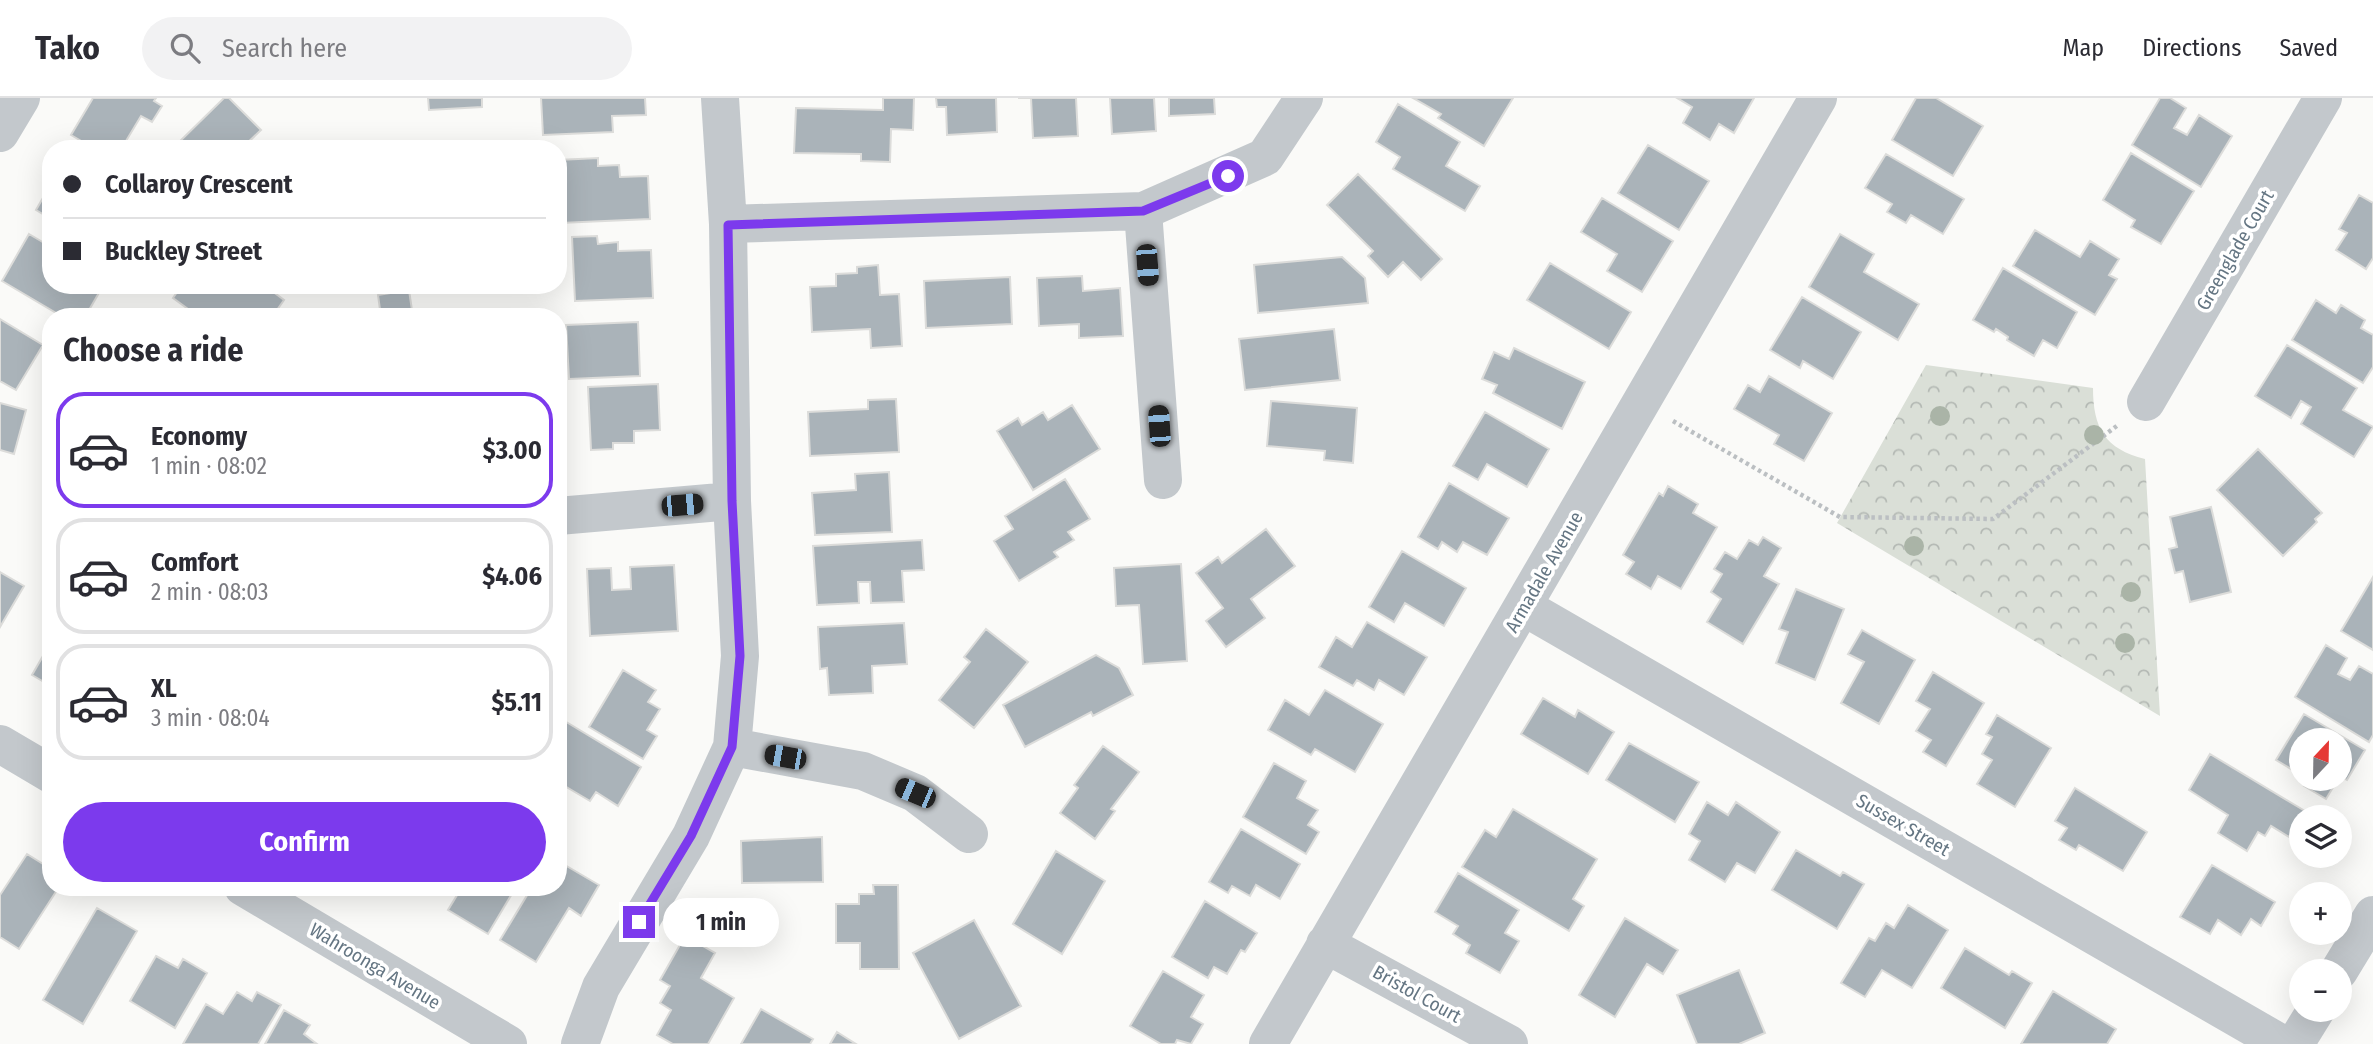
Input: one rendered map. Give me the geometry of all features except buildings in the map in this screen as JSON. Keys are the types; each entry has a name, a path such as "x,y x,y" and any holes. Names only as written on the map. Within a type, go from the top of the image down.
{"street":[{"path":"0,133 21,98"},
{"path":"580,1044 601,987 691,836 732,747 740,656 732,501 728,225 720,98"},
{"path":"728,225 1143,211 1265,157 1304,98"},
{"name":"Armadale Avenue","path":"1268,1044 1818,98"},
{"name":"Greenglade Court","path":"2146,402 2323,98"},
{"path":"1143,211 1163,480"},
{"path":"567,515 732,501"},
{"name":"Sussex Street","path":"1524,607 2282,1044"},
{"path":"0,744 42,769"},
{"path":"732,747 863,771 915,793 969,834"},
{"name":"Wahroonga Avenue","path":"258,896 508,1044"},
{"path":"2346,959 2373,915"},
{"name":"Bristol Court","path":"1325,944 1509,1044"},
{"path":"550,1044 601,987"},
{"path":"2295,1044 2309,1022"}],"path":[{"path":"1642,403 1840,517 1993,519 2146,402"}],"green space":[{"path":"1926,365 2093,388 2096,415 2104,435 2120,449 2145,459 2160,716 1837,523"}],"route":[{"path":"639,922 691,836 732,747 740,656 732,501 728,225 1143,211 1228,176"}]}
